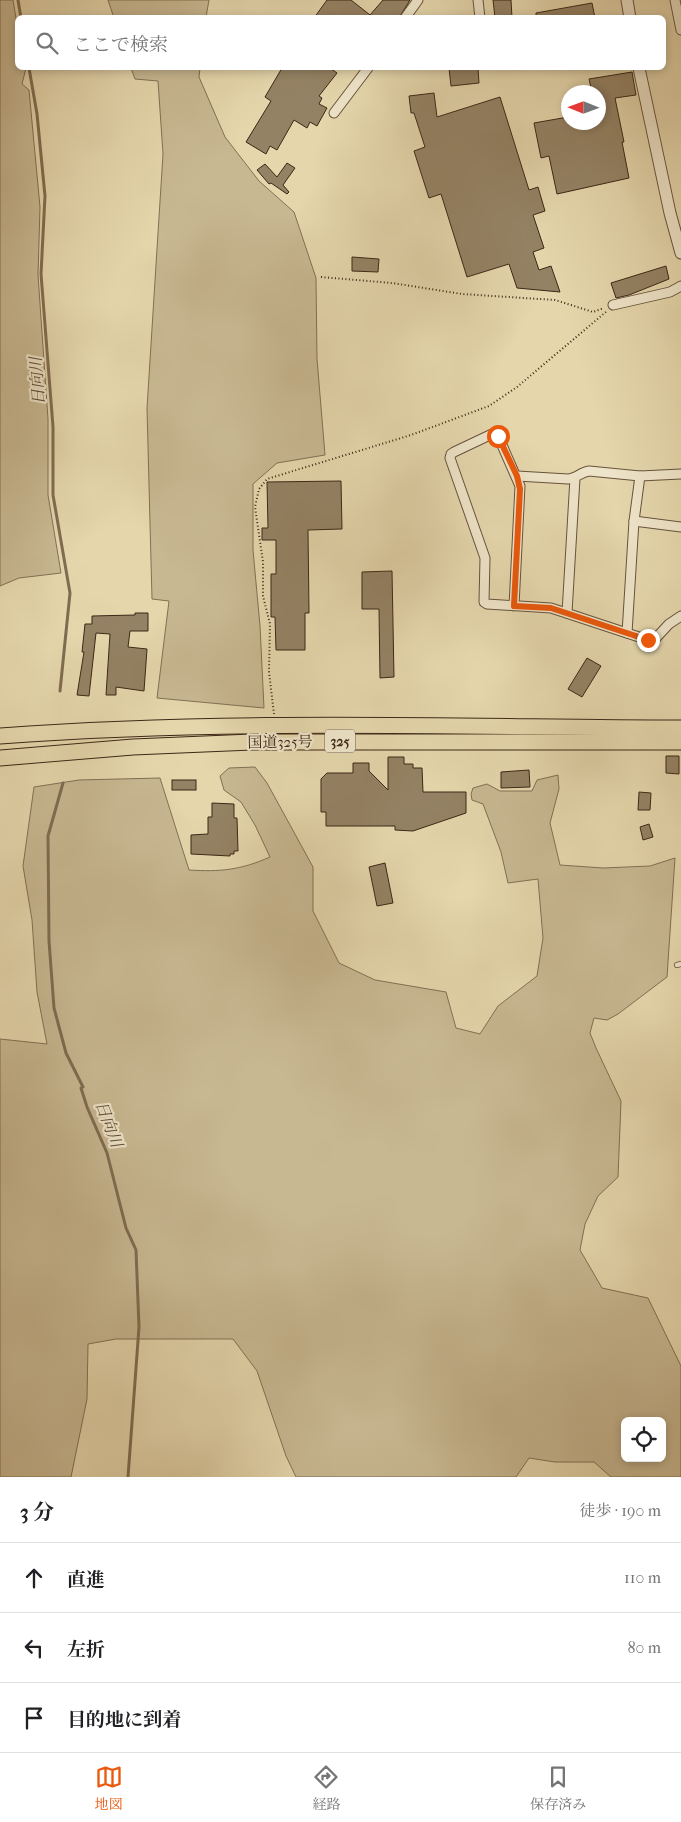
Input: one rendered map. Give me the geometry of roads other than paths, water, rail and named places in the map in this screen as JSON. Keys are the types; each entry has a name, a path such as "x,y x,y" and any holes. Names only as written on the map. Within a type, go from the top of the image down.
{"highway":[{"name":"国道325号","path":"0,736 70,731 276,726 681,728"},
{"name":"国道325号","path":"0,758 133,747 252,742 681,742"}],"street":[{"path":"407,15 418,0"},
{"path":"478,0 480,15"},
{"path":"627,0 630,15"},
{"path":"675,0 681,30"},
{"path":"334,113 366,70"},
{"path":"639,70 670,213 681,253"},
{"path":"614,305 670,292 681,286"},
{"path":"514,606 520,489 517,476 496,434 451,454 450,458 485,558 484,602 487,604 514,606 551,608 652,640 681,616"},
{"path":"567,613 576,478 583,471 589,470 640,476 681,474"},
{"path":"517,476 576,478"},
{"path":"627,633 634,521 640,476"},
{"path":"634,521 681,527"}],"waterway":[{"name":"日向川","path":"18,0 20,15"},
{"name":"日向川","path":"29,70 37,114 45,196 41,274 53,427 53,495 70,593 60,691"},
{"name":"日向川","path":"63,783 48,836 49,941 54,1008 66,1053 83,1087 81,1088 87,1107 107,1153 126,1228 136,1250 139,1327 128,1477"}]}
